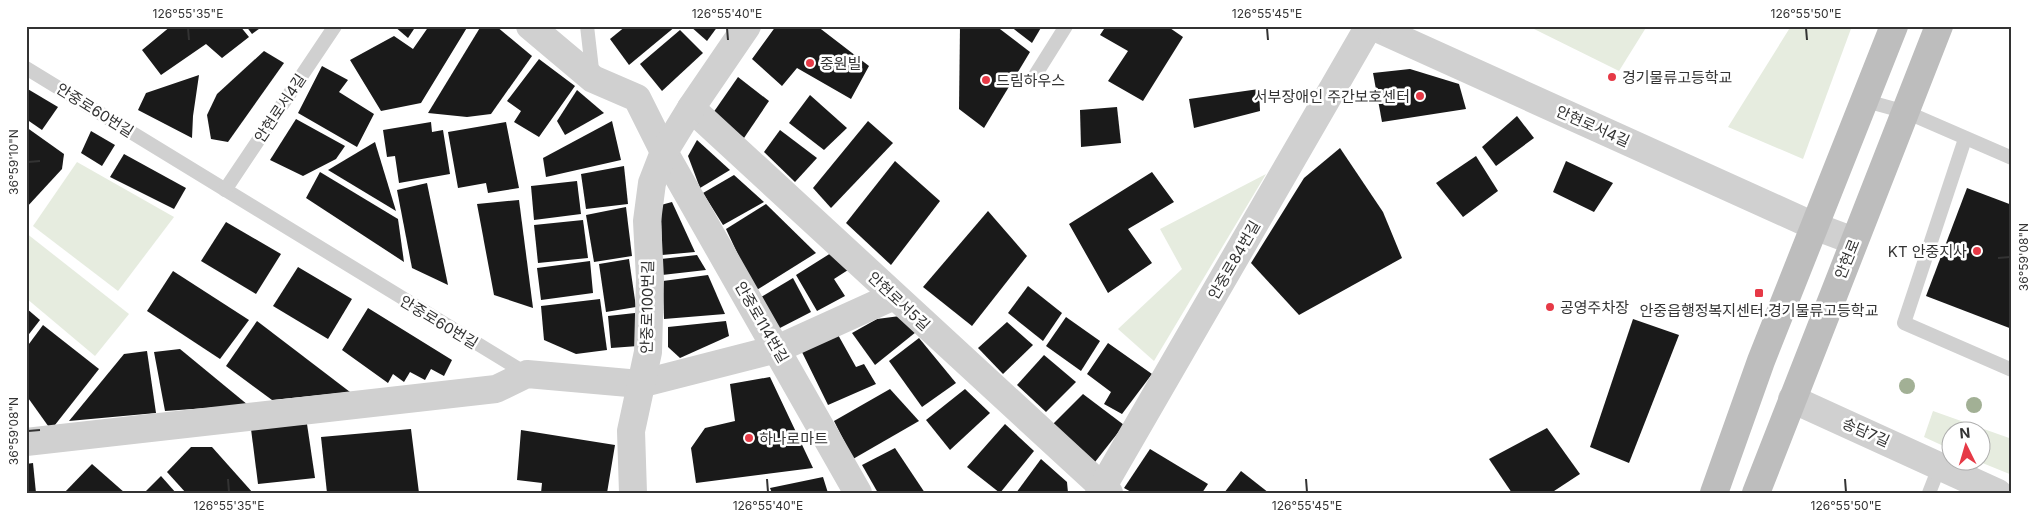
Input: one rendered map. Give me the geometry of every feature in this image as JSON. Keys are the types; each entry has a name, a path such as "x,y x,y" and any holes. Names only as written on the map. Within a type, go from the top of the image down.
{"main road":[{"path":"1714,493 1761,361 1866,101 1894,26"},
{"name":"안현로","path":"1756,493 1939,26"}],"street":[{"path":"530,26 593,79"},
{"path":"691,108 747,26"},
{"name":"안현로서4길","path":"1371,26 1814,226 1854,241"},
{"name":"안중로84번길","path":"1103,491 1371,26"},
{"name":"안중로114번길","path":"593,79 636,98 664,152 858,493"},
{"name":"안중로100번길","path":"634,493 631,430 648,352 650,279 647,221 652,183 664,152 691,108"},
{"name":"안현로서5길","path":"691,108 1103,491"},
{"name":"안중로60번길","path":"527,374 640,384 777,350 894,296"},
{"path":"26,442 496,389 527,374"},
{"name":"송담7길","path":"1792,399 1940,465"},
{"name":"송담7길","path":"1954,472 1998,493"}],"lane":[{"name":"안현로서4길","path":"225,190 335,26"},
{"path":"587,26 593,79"},
{"path":"1034,77 1066,26"},
{"name":"안중로60번길","path":"26,68 527,374"},
{"path":"1866,101 1906,112 2012,158"},
{"path":"1965,139 1904,323 2012,370"},
{"path":"1929,493 1940,465"}],"shaded area":[{"path":"1528,26 1647,26 1619,71"},
{"path":"1791,26 1852,26 1803,159 1728,127"},
{"path":"77,162 174,217 118,291 33,226"},
{"path":"1266,174 1154,361 1118,329 1182,269 1160,229"},
{"path":"26,233 129,314 95,356 26,298"},
{"path":"1933,411 1964,422 1940,422 1940,444 1924,437"},
{"path":"1990,431 2012,439 2012,475 1990,466"}],"building":[{"path":"171,26 240,26 249,37 222,58 206,44 161,75 142,50"},
{"path":"246,26 263,26 252,34"},
{"path":"394,26 416,26 408,38"},
{"path":"429,26 468,26 421,103 381,111 350,60 394,36 413,49"},
{"path":"481,26 496,26 532,56 491,114 467,117 428,113"},
{"path":"626,26 676,26 629,65 610,39"},
{"path":"690,26 718,26 707,41"},
{"name":"중원빌","path":"776,26 817,26 869,66 851,99 797,68 782,86 752,59"},
{"name":"드림하우스","path":"960,26 996,26 1030,52 984,128 959,109"},
{"path":"1010,26 1042,26 1032,43"},
{"path":"1106,26 1167,26 1183,37 1143,101 1108,81 1128,51 1100,35"},
{"path":"680,30 703,53 662,91 640,64"},
{"path":"264,51 284,63 228,142 211,139 207,115 217,94"},
{"path":"539,59 575,86 539,137 514,122 521,111 507,101"},
{"path":"322,66 348,80 339,92 374,114 357,147 298,113"},
{"name":"서부장애인 주간보호센터","path":"1410,69 1459,84 1466,109 1382,122 1373,73"},
{"path":"199,75 192,138 138,110 146,93"},
{"path":"738,77 769,101 744,138 713,113"},
{"path":"26,88 58,107 42,130 26,119"},
{"path":"1259,89 1260,111 1194,128 1189,99"},
{"path":"577,90 604,113 565,135 557,121"},
{"path":"810,95 847,128 824,150 789,123"},
{"path":"1117,107 1121,143 1081,147 1080,110"},
{"path":"1517,116 1534,138 1496,166 1482,147"},
{"path":"296,119 345,146 336,159 303,176 270,160"},
{"path":"612,121 621,160 546,177 543,158"},
{"path":"868,121 893,143 831,208 813,188"},
{"path":"431,122 432,132 443,130 450,174 399,183 395,156 387,157 383,130"},
{"path":"506,122 519,188 488,193 486,183 458,188 448,132"},
{"path":"26,127 64,154 62,169 26,208"},
{"path":"780,130 817,158 795,182 764,152"},
{"path":"91,131 115,145 102,166 81,153"},
{"path":"697,140 730,170 700,188 688,156"},
{"path":"375,142 396,211 328,170"},
{"path":"1340,148 1383,212 1402,258 1299,315 1251,263 1304,178"},
{"path":"124,154 186,188 174,209 110,177"},
{"path":"1476,156 1498,191 1463,217 1436,183"},
{"path":"895,161 940,201 891,265 846,223"},
{"path":"1566,161 1613,183 1594,212 1553,192"},
{"path":"624,166 628,204 586,209 581,174"},
{"path":"320,172 398,219 404,262 306,198"},
{"path":"1152,172 1174,202 1128,229 1152,263 1108,293 1069,224"},
{"path":"734,175 764,202 723,225 703,193"},
{"path":"577,181 581,214 534,220 531,186"},
{"path":"427,183 448,285 412,268 397,190"},
{"name":"KT 안중지사","path":"1967,188 2012,205 2012,329 1926,296"},
{"path":"519,200 533,308 494,295 477,204"},
{"path":"672,202 695,252 662,255 661,205"},
{"path":"766,204 816,253 755,291 726,229"},
{"path":"626,207 632,256 594,262 586,215"},
{"path":"988,211 1027,256 972,326 923,287"},
{"path":"583,220 588,258 538,263 534,225"},
{"path":"226,222 281,254 256,294 201,261"},
{"path":"831,253 848,270 834,279 845,296 817,311 796,275"},
{"path":"697,255 706,270 662,275 661,259"},
{"path":"629,259 636,307 606,312 599,264"},
{"path":"590,261 593,293 541,300 537,268"},
{"path":"298,267 352,299 328,339 273,306"},
{"path":"173,271 249,320 220,359 147,311"},
{"path":"708,275 725,314 664,319 663,281"},
{"path":"793,278 811,312 778,329 761,297"},
{"path":"1028,286 1062,313 1043,341 1008,313"},
{"path":"600,299 607,350 576,354 544,340 541,306"},
{"path":"26,308 40,320 26,338"},
{"path":"368,308 452,360 444,376 431,369 425,380 410,372 404,382 393,374 388,383 342,350"},
{"path":"635,313 638,346 611,348 608,316"},
{"path":"900,316 916,332 875,365 852,333 877,319"},
{"path":"1066,317 1100,341 1081,371 1046,346"},
{"path":"1633,319 1679,335 1629,463 1590,447"},
{"path":"257,321 350,392 272,400 226,366"},
{"path":"726,321 729,336 680,358 668,347 668,327"},
{"path":"1007,322 1033,345 1003,374 978,348"},
{"path":"43,325 99,369 51,430 26,395 26,348"},
{"path":"837,333 856,367 864,364 876,384 828,405 800,348"},
{"path":"919,338 956,383 922,407 889,361"},
{"path":"1108,343 1152,374 1122,414 1104,404 1111,392 1087,374"},
{"path":"180,349 248,405 165,411 154,352"},
{"path":"147,351 156,413 69,421 124,354"},
{"path":"1044,355 1076,382 1046,412 1017,385"},
{"name":"하나로마트","path":"770,377 813,468 696,483 691,448 705,428 735,421 730,384"},
{"path":"890,389 919,421 853,459 834,421"},
{"path":"965,389 990,413 950,450 926,420"},
{"path":"1083,394 1124,425 1095,462 1053,424"},
{"path":"307,424 315,478 258,484 251,429"},
{"path":"1005,424 1034,451 1000,493 967,467"},
{"path":"1547,428 1580,474 1551,493 1512,493 1489,459"},
{"path":"411,429 419,493 327,493 321,437"},
{"path":"521,430 615,445 607,493 541,493 542,483 517,480"},
{"path":"191,447 212,447 253,493 186,493 167,472"},
{"path":"895,448 925,493 878,493 862,465"},
{"path":"1150,449 1208,484 1202,493 1133,493 1124,488"},
{"path":"1041,459 1067,482 1068,493 1016,493"},
{"path":"33,463 36,493 26,493 26,464"},
{"path":"92,464 125,493 64,493"},
{"path":"1241,471 1269,493 1224,493"},
{"path":"161,476 176,493 144,493"},
{"path":"823,477 828,493 772,493 770,488"}],"place":[{"name":"중원빌","path":"810,63"},
{"name":"경기물류고등학교","path":"1612,77"},
{"name":"드림하우스","path":"986,80"},
{"name":"서부장애인 주간보호센터","path":"1420,96"},
{"name":"KT 안중지사","path":"1977,251"},
{"name":"안중읍행정복지센터.경기물류고등학교","path":"1759,293"},
{"name":"공영주차장","path":"1550,307"},
{"name":"하나로마트","path":"749,438"}]}
